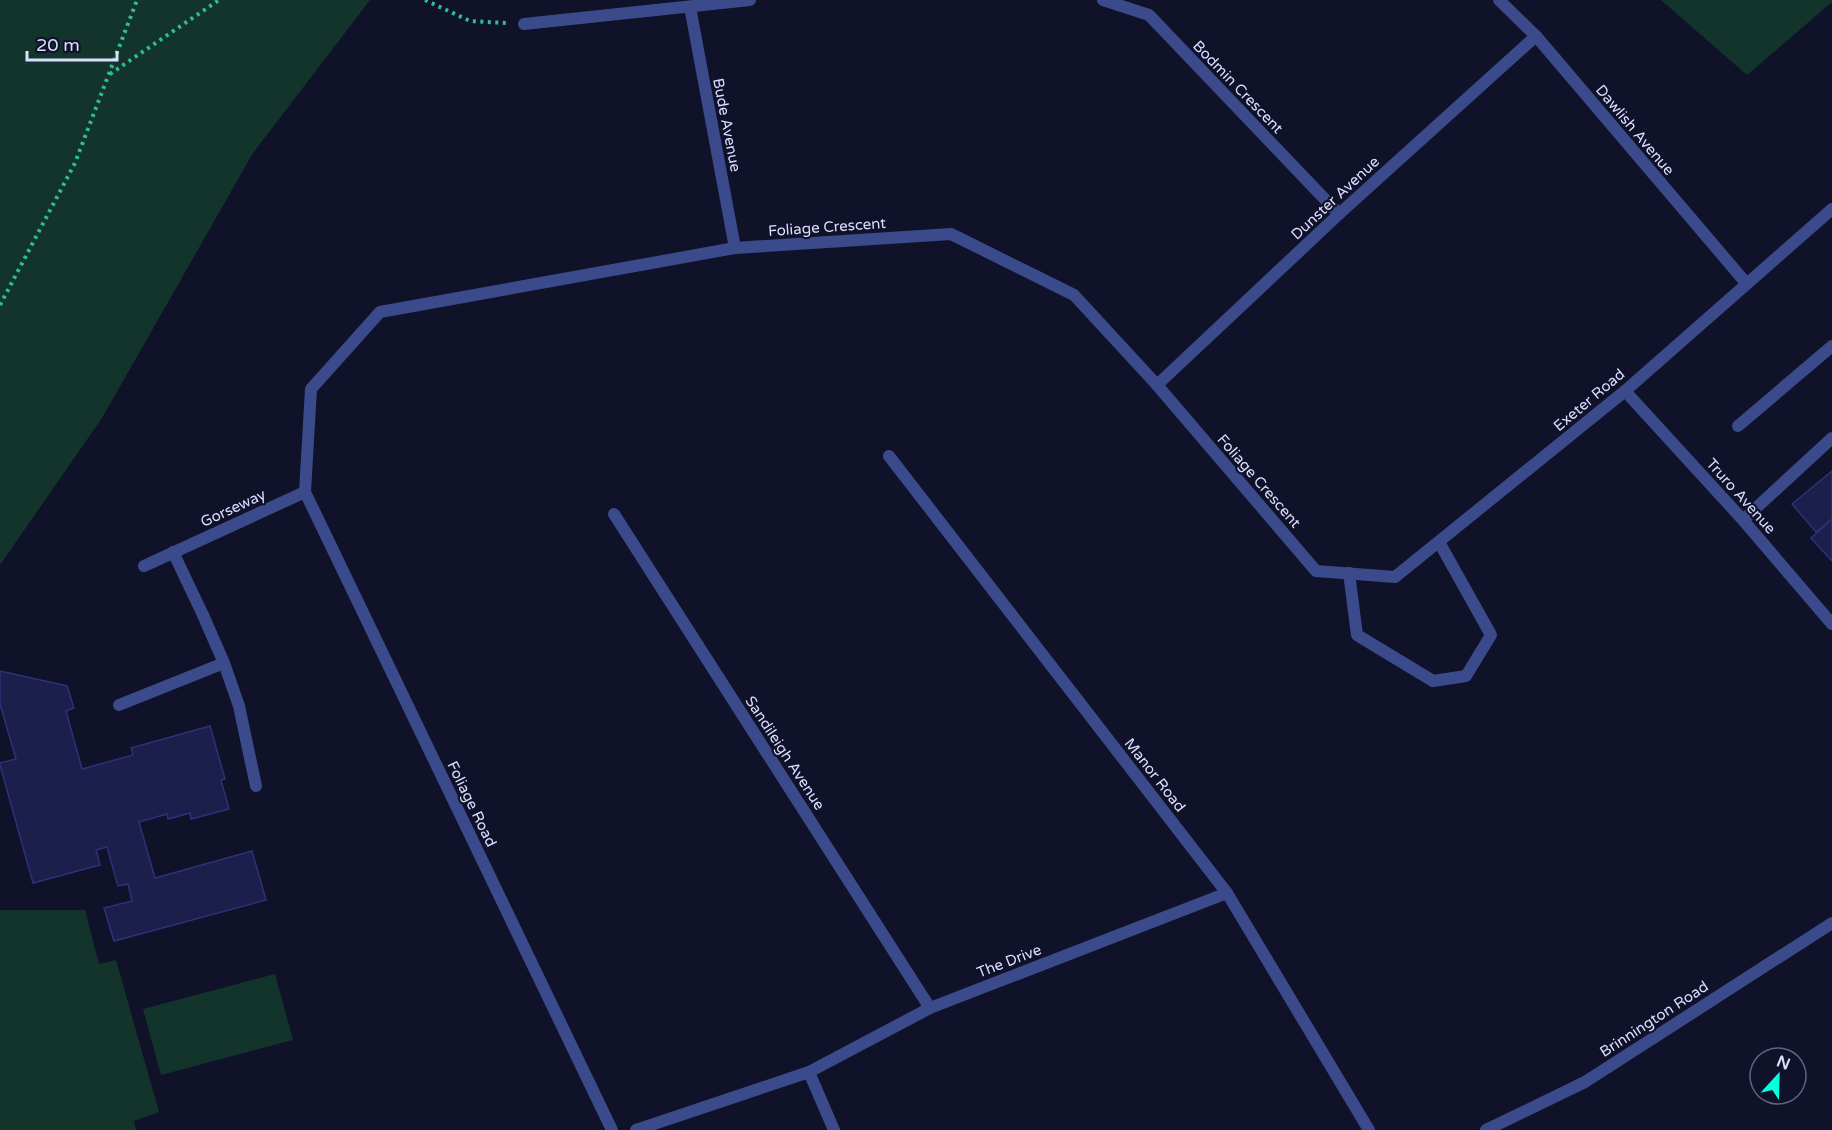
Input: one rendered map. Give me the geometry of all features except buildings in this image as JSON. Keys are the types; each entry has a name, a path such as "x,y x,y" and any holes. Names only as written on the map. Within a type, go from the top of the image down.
{"street":[{"path":"524,24 750,0"},
{"name":"Bodmin Crescent","path":"1103,0 1149,15 1339,214"},
{"name":"Dawlish Avenue","path":"1499,0 1536,36 1746,283"},
{"name":"Bude Avenue","path":"690,7 735,248"},
{"name":"Dunster Avenue","path":"1157,385 1339,214 1536,36"},
{"name":"Exeter Road","path":"1349,573 1395,577 1625,391 1832,210"},
{"name":"Foliage Crescent","path":"304,492 311,389 380,312 735,248 951,234 1074,295 1157,385 1316,571 1349,573"},
{"path":"1738,426 1832,346"},
{"name":"Truro Avenue","path":"1625,391 1743,520 1832,624"},
{"path":"1743,520 1832,438"},
{"name":"Manor Road","path":"889,456 1227,893 1369,1130"},
{"name":"Gorseway","path":"144,566 304,492"},
{"name":"Foliage Road","path":"304,492 612,1130"},
{"name":"Sandileigh Avenue","path":"614,514 930,1008"},
{"path":"1349,573 1356,634 1433,681 1466,676 1491,635 1439,542"},
{"path":"173,552 224,663 239,706 256,786"},
{"path":"119,705 224,663"},
{"name":"The Drive","path":"809,1071 930,1008 1227,893"},
{"name":"Brinnington Road","path":"1486,1130 1584,1082 1832,923"},
{"path":"636,1130 809,1071 834,1130"}],"path":[{"path":"0,304 75,163 137,0"},
{"path":"109,75 219,0"},
{"path":"425,0 470,21 524,24"}],"green space":[{"path":"0,0 370,0 253,153 102,418 0,565"},
{"path":"1661,0 1832,0 1832,2 1747,75"},
{"path":"0,910 85,910 99,964 116,960 159,1112 134,1121 136,1130 0,1130"},
{"path":"275,974 293,1040 161,1075 143,1009"}]}
